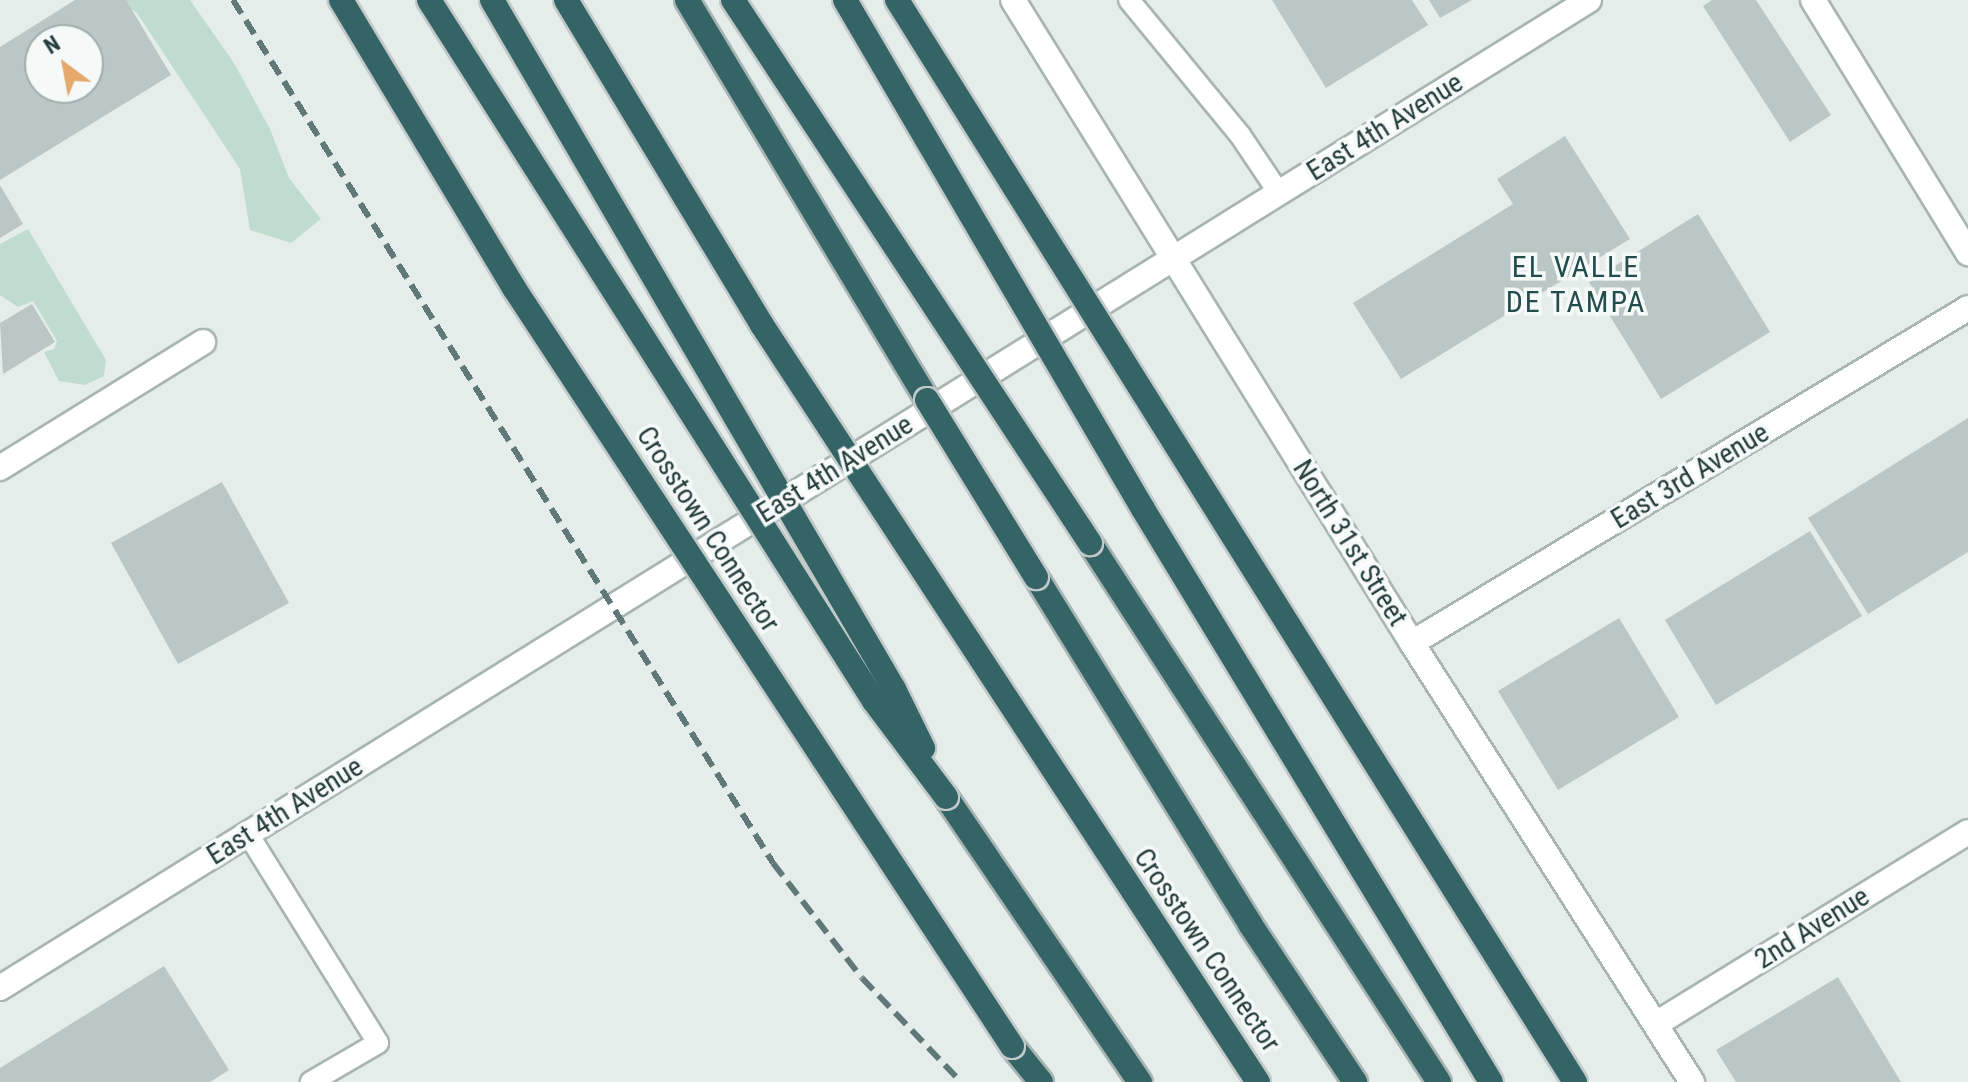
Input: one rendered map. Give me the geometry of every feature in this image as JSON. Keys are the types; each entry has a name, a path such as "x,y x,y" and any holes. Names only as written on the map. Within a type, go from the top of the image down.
{"highway":[{"name":"Crosstown Connector","path":"341,0 514,288 1012,1046 1041,1082"},
{"path":"429,0 874,701 946,797 1140,1082"},
{"path":"492,0 894,689 946,797"},
{"name":"Crosstown Connector","path":"566,0 762,325 1258,1082"},
{"name":"Crosstown Connector","path":"687,0 1028,565 1250,924 1355,1082"},
{"path":"733,0 1439,1082"},
{"path":"845,0 1183,577 1491,1082"},
{"path":"897,0 1575,1082"},
{"path":"1012,1046 1031,1082"}],"street":[{"name":"North 31st Street","path":"1013,0 1412,643 1692,1082"},
{"name":"East 4th Avenue","path":"0,988 1589,0"},
{"path":"1813,0 1968,253"},
{"name":"East 3rd Avenue","path":"1412,643 1968,308"},
{"path":"0,468 203,342"},
{"name":"2nd Avenue","path":"1656,1024 1968,832"}],"lane":[{"path":"1129,0 1240,135 1279,193"},
{"path":"248,834 378,1043 311,1082"}],"green space":[{"path":"118,0 190,0 234,63 270,129 289,178 321,219 291,243 250,230 240,169 137,13"},
{"path":"28,229 106,360 104,376 85,385 59,381 44,352 54,349 57,341 33,301 18,307 0,295 0,244"}],"building":[{"path":"75,0 126,0 171,75 0,180 0,47 24,32 24,104 104,104 104,24 37,24"},
{"path":"1272,0 1412,0 1428,25 1326,88"},
{"path":"1429,0 1472,0 1440,18"},
{"path":"1712,0 1756,0 1831,115 1790,142 1703,6"},
{"path":"1565,136 1630,239 1401,379 1353,303 1513,204 1497,179"},
{"path":"0,185 23,224 0,238"},
{"path":"1698,214 1770,332 1661,399 1589,282"},
{"path":"32,304 55,342 3,374 0,323"},
{"path":"1968,418 1968,552 1868,614 1808,518"},
{"path":"222,482 289,603 178,664 111,543"},
{"path":"1810,531 1862,616 1716,705 1665,620"},
{"path":"1619,618 1679,717 1558,790 1498,691"},
{"path":"164,966 229,1070 210,1082 0,1082 0,1068"},
{"path":"1838,977 1901,1082 1736,1082 1716,1050"}],"railway":[{"path":"233,0 773,863 862,978 961,1082"}],"district":[{"name":"EL VALLE DE TAMPA","path":"1576,284"}]}
